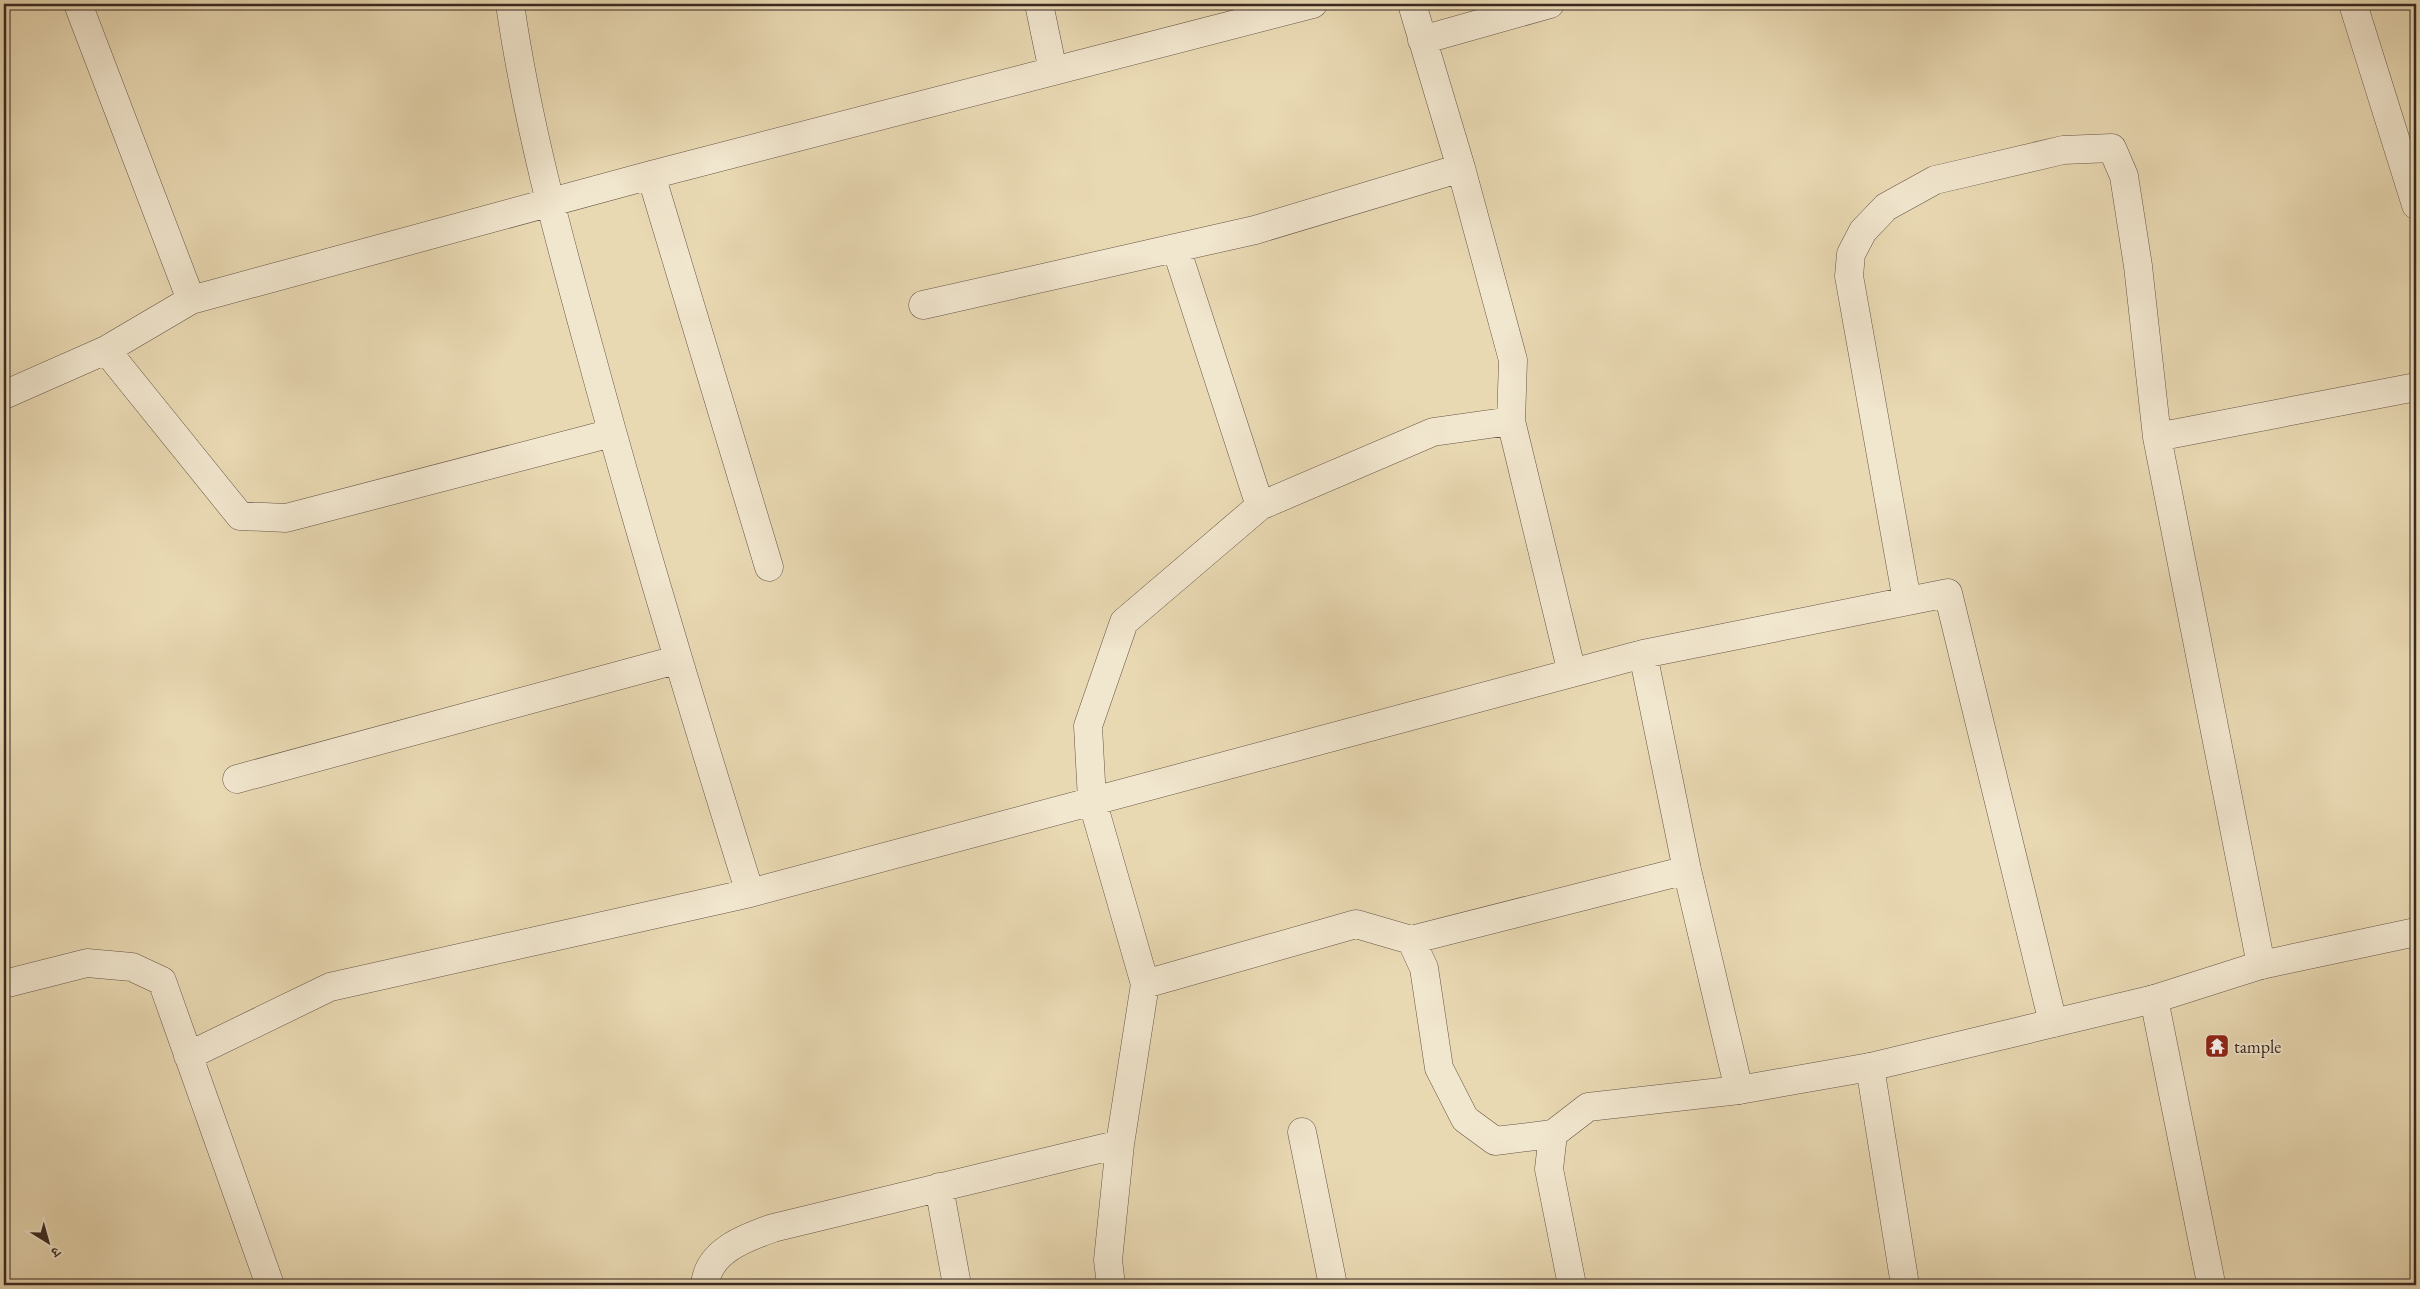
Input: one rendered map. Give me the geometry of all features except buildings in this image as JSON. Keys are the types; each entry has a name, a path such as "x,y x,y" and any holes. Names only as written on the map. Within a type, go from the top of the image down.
{"street":[{"path":"78,4 191,300"},
{"path":"510,4 519,65 550,202 612,433 676,660 750,893"},
{"path":"1039,4 1053,71"},
{"path":"4,395 106,350 191,300 651,175 1312,4"},
{"path":"1412,4 1462,168 1513,360 1510,421 1572,672"},
{"path":"1422,40 1550,4"},
{"path":"2353,4 2416,205"},
{"path":"1907,601 1849,276 1851,254 1863,231 1886,207 1935,180 2063,150 2112,148 2124,176 2138,266 2157,437 2262,965"},
{"path":"923,305 1255,230 1462,168"},
{"path":"651,175 769,567"},
{"path":"1176,248 1260,506"},
{"path":"106,350 240,516 286,518 612,433"},
{"path":"2157,437 2416,387"},
{"path":"1111,1285 1108,1260 1120,1144 1145,984 1092,800 1088,726 1124,622 1260,506 1433,432 1510,421"},
{"path":"188,1056 330,987 750,893 1643,654 1948,593 2052,1023"},
{"path":"1643,654 1687,870 1739,1090"},
{"path":"237,778 676,660"},
{"path":"1145,984 1356,924 1411,940 1687,870"},
{"path":"1411,940 1424,968 1439,1068 1465,1119 1495,1141 1553,1134 1588,1108 1739,1090 1870,1067 2154,1000 2262,965 2416,932"},
{"path":"4,984 87,963 132,967 162,981 270,1285"},
{"path":"2154,1000 2210,1278"},
{"path":"1870,1067 1905,1285"},
{"path":"1302,1132 1333,1285"},
{"path":"1553,1134 1549,1169 1572,1285"},
{"path":"705,1285 706,1274 718,1256 744,1238 773,1228 1120,1144"},
{"path":"939,1187 957,1285"}],"place":[{"name":"tample","path":"2217,1046"}]}
